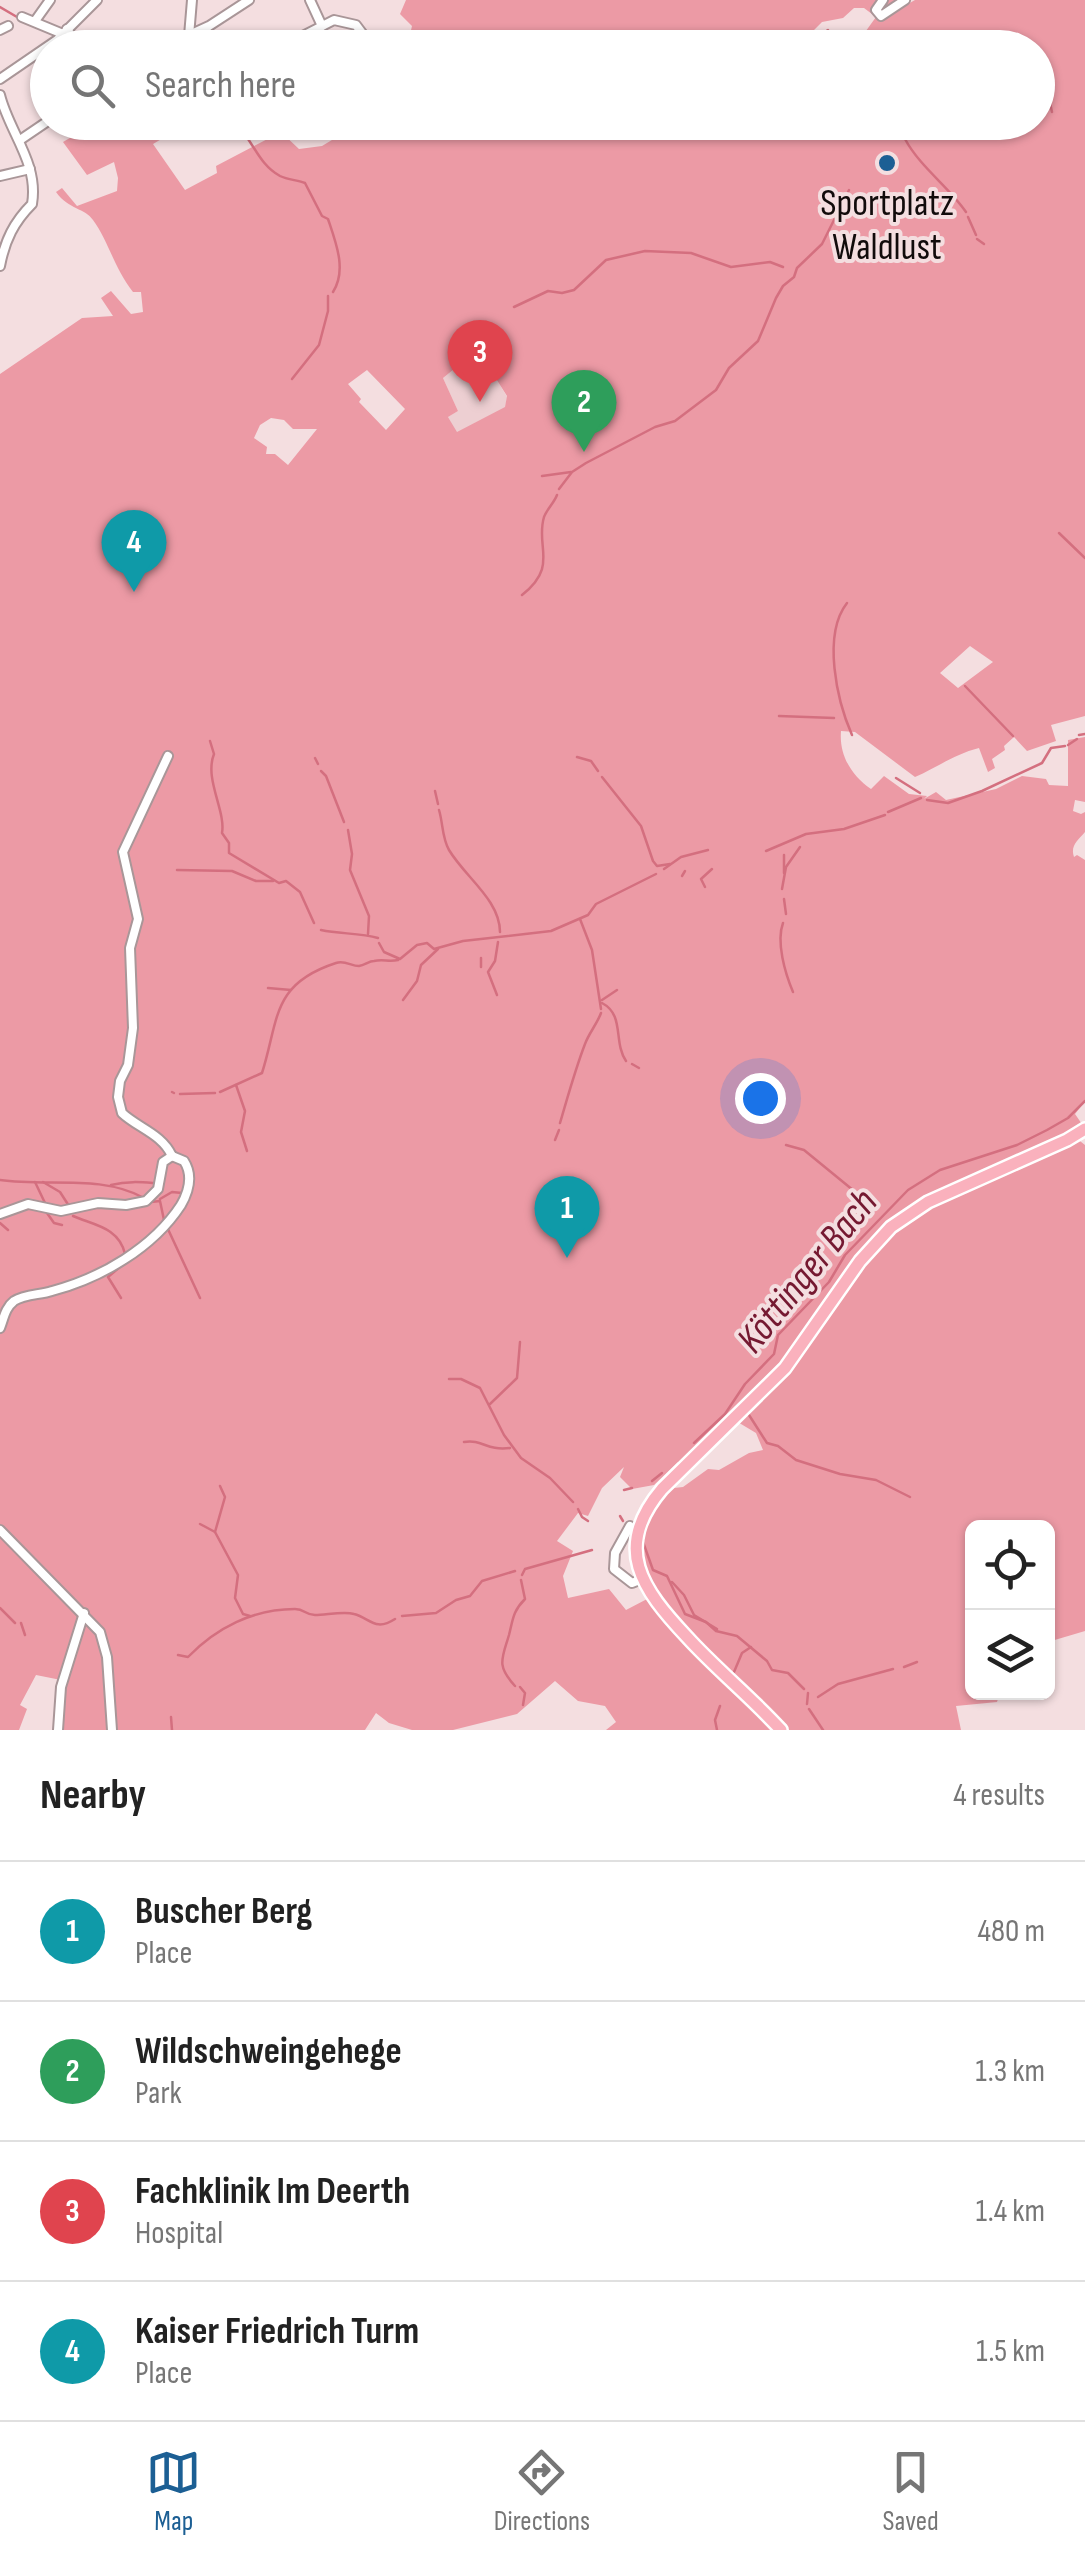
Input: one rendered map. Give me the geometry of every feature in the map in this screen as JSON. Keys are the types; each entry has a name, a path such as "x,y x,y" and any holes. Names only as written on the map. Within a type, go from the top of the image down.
{"main road":[{"path":"781,1730 723,1676 661,1609 642,1579 637,1536 654,1499 784,1368 872,1246 902,1218 928,1202 1085,1129"}],"street":[{"path":"35,21 50,0"},
{"path":"67,30 97,0"},
{"path":"189,30 192,0"},
{"path":"205,30 249,0"},
{"path":"310,0 322,26"},
{"path":"883,0 876,10 881,16 905,0"},
{"path":"22,17 60,30"},
{"path":"314,30 334,20 356,25 360,30"},
{"path":"0,78 30,57"},
{"path":"0,95 20,140 34,188 32,204 4,243 0,266"},
{"path":"20,140 30,134"},
{"path":"0,176 30,168"},
{"path":"168,756 124,852 138,920 130,948 131,1040 118,1097 122,1112 143,1125 172,1156"},
{"path":"0,1214 28,1204 62,1211 98,1202 146,1202 158,1189 163,1162 172,1156"},
{"path":"0,1328 9,1305 20,1298 53,1291 113,1266 169,1222 187,1193 190,1176 184,1160 172,1156"},
{"path":"630,1526 615,1553 614,1569 632,1584 642,1579"},
{"path":"0,1530 100,1632 112,1730"},
{"path":"58,1730 61,1687 84,1613"}],"shaded area":[{"path":"406,0 905,0 890,14 915,0 1085,0 1085,716 1051,725 1056,741 1027,751 1014,737 992,759 995,768 988,772 979,748 915,777 855,732 841,731 848,764 871,789 884,776 909,794 927,796 924,799 936,792 946,800 996,789 1022,776 1046,779 1049,785 1068,786 1068,740 1085,737 1085,802 1075,800 1073,811 1085,812 1085,832 1073,850 1074,857 1085,860 1085,1101 1075,1114 1084,1127 908,1209 793,1353 683,1466 678,1462 654,1485 632,1489 620,1477 624,1467 602,1488 588,1516 578,1513 557,1541 573,1551 563,1576 568,1598 609,1589 626,1610 649,1598 774,1730 606,1730 616,1722 605,1706 578,1701 555,1681 517,1714 453,1730 412,1730 389,1723 376,1713 365,1730 59,1730 59,1707 84,1617 62,1599 81,1616 61,1680 36,1675 20,1705 27,1709 19,1730 0,1730 0,374 82,318 113,316 101,298 111,291 131,314 143,312 141,292 133,292 126,283 93,220 56,192 62,188 77,206 117,191 114,162 87,175 63,142 160,140 153,144 185,190 217,173 216,166 266,140 289,140 299,149 322,146 332,140 1055,140 1055,30 867,30 876,17 864,8 854,8 843,18 822,22 814,30 411,30 412,26 400,14","holes":["464,361 475,373 488,366 507,396 505,407 457,432 448,417 458,411 443,378","367,370 405,409 386,430 348,384","271,418 284,420 293,429 317,429 288,465 275,454 266,454 267,447 254,438 260,425","970,646 993,662 958,688 940,673"]},
{"path":"464,361 488,365 507,397 505,408 457,433 448,417 458,411 443,378"},
{"path":"1076,1138 1085,1145 1085,1631 1055,1640 1055,1520 965,1520 965,1700 997,1702 956,1706 961,1730 786,1730 703,1651 643,1577 638,1543 648,1508 674,1488 683,1487 708,1469 719,1470 749,1453 763,1450 756,1433 736,1421 774,1383 858,1266 910,1214"}],"waterway":[{"path":"0,7 17,17"},
{"path":"249,140 272,171 305,183 322,216 328,219 340,266 333,292"},
{"path":"906,140 966,212"},
{"path":"559,489 572,472 586,463 655,427 675,421 716,390 729,368 758,341 783,286 822,244 849,190"},
{"path":"968,217 976,235"},
{"path":"977,239 984,244"},
{"path":"514,307 548,291 574,290 606,260 645,251 691,253 731,267 770,262 783,267"},
{"path":"292,379 319,345 328,296"},
{"path":"542,476 571,472"},
{"path":"522,595 540,575 544,517 557,495"},
{"path":"1059,533 1085,558"},
{"path":"847,603 839,616 834,650 837,687 852,735"},
{"path":"965,686 1013,736"},
{"path":"779,716 834,718"},
{"path":"1079,735 1085,734"},
{"path":"1068,745 1077,739"},
{"path":"210,741 214,754 213,784 229,853 300,892 314,923"},
{"path":"927,800 948,803 982,791 1042,763 1051,748 1065,746"},
{"path":"577,757 591,761 598,771"},
{"path":"315,758 318,764"},
{"path":"321,771 344,822"},
{"path":"602,777 641,826 653,861 657,866 670,864"},
{"path":"896,778 920,793"},
{"path":"435,791 438,804"},
{"path":"888,812 921,798"},
{"path":"439,810 449,850 488,899 500,932"},
{"path":"766,851 806,834 844,829 885,815"},
{"path":"348,830 350,870 369,916 368,934"},
{"path":"782,889 786,867 800,847"},
{"path":"664,869 681,857 708,850"},
{"path":"784,855 784,873"},
{"path":"705,887 701,879 712,869"},
{"path":"177,870 232,871 256,881 273,881"},
{"path":"682,876 685,871"},
{"path":"379,943 384,952 400,959 417,945 427,943 434,949 463,941 551,931 588,915 596,904 656,874"},
{"path":"784,899 786,914"},
{"path":"580,919 592,950 601,1009"},
{"path":"783,923 781,948 793,992"},
{"path":"321,930 378,938"},
{"path":"497,995 488,972 495,961 498,942"},
{"path":"403,1000 417,981 421,965 438,949"},
{"path":"481,958 481,967"},
{"path":"220,1092 262,1073 281,1006 299,982 339,962 359,966 398,960"},
{"path":"268,988 291,990"},
{"path":"602,1000 617,990"},
{"path":"602,1003 614,1014 626,1061"},
{"path":"560,1123 585,1044 601,1013"},
{"path":"632,1064 639,1068"},
{"path":"236,1085 245,1111 241,1132 247,1151"},
{"path":"180,1094 215,1093"},
{"name":"Köttinger Bach","path":"694,1443 725,1414 745,1384 774,1354 778,1335 829,1282 845,1255 908,1190 940,1170 1017,1145 1047,1130 1068,1118 1085,1101"},
{"path":"555,1140 559,1130"},
{"path":"786,1145 804,1150 859,1195"},
{"path":"0,1180 110,1186 144,1198"},
{"path":"35,1182 45,1203"},
{"path":"43,1182 60,1192 69,1206"},
{"path":"111,1185 154,1183"},
{"path":"160,1199 172,1192 182,1193"},
{"path":"151,1202 160,1201 164,1220"},
{"path":"47,1213 54,1223 62,1225"},
{"path":"73,1216 111,1232 125,1254"},
{"path":"0,1223 8,1230"},
{"path":"167,1227 200,1298"},
{"path":"121,1298 108,1277 127,1261"},
{"path":"490,1404 517,1378 520,1342"},
{"path":"449,1379 461,1379 480,1388 504,1435 521,1458 550,1478 573,1502"},
{"path":"749,1415 767,1443 796,1460 876,1480 910,1497"},
{"path":"464,1442 510,1448"},
{"name":"Köttinger Bach","path":"652,1481 662,1473"},
{"path":"220,1486 225,1497 215,1532 238,1575 235,1598 243,1614 250,1616"},
{"name":"Köttinger Bach","path":"624,1490 632,1488"},
{"path":"578,1509 588,1521"},
{"path":"620,1516 623,1521"},
{"path":"200,1524 215,1532"},
{"path":"643,1542 653,1570 667,1576 685,1614 706,1622 716,1631 737,1636 772,1670 788,1673 804,1689"},
{"name":"Köttinger Bach","path":"522,1575 525,1569 592,1550"},
{"path":"402,1616 436,1613 470,1596 482,1581 515,1571"},
{"name":"Köttinger Bach","path":"515,1686 502,1662 514,1616 525,1599 521,1580"},
{"path":"672,1582 694,1615 717,1629"},
{"path":"0,1608 15,1623"},
{"path":"178,1655 188,1657 236,1622 264,1612 298,1609 315,1615 350,1613 377,1624 395,1619"},
{"path":"21,1623 25,1635"},
{"path":"734,1672 742,1653 751,1647"},
{"path":"904,1667 917,1662"},
{"path":"818,1697 838,1684 893,1669"},
{"name":"Köttinger Bach","path":"520,1687 525,1693 523,1705"},
{"path":"807,1704 808,1693"},
{"path":"717,1730 715,1720 720,1706"},
{"path":"809,1709 823,1730"},
{"path":"171,1717 172,1730"}],"place":[{"name":"Sportplatz Waldlust","path":"887,163"},
{"name":"Fachklinik Im Deerth","path":"480,402"},
{"name":"Wildschweingehege","path":"584,452"},
{"name":"Kaiser Friedrich Turm","path":"134,592"},
{"name":"Buscher Berg","path":"567,1258"}]}
